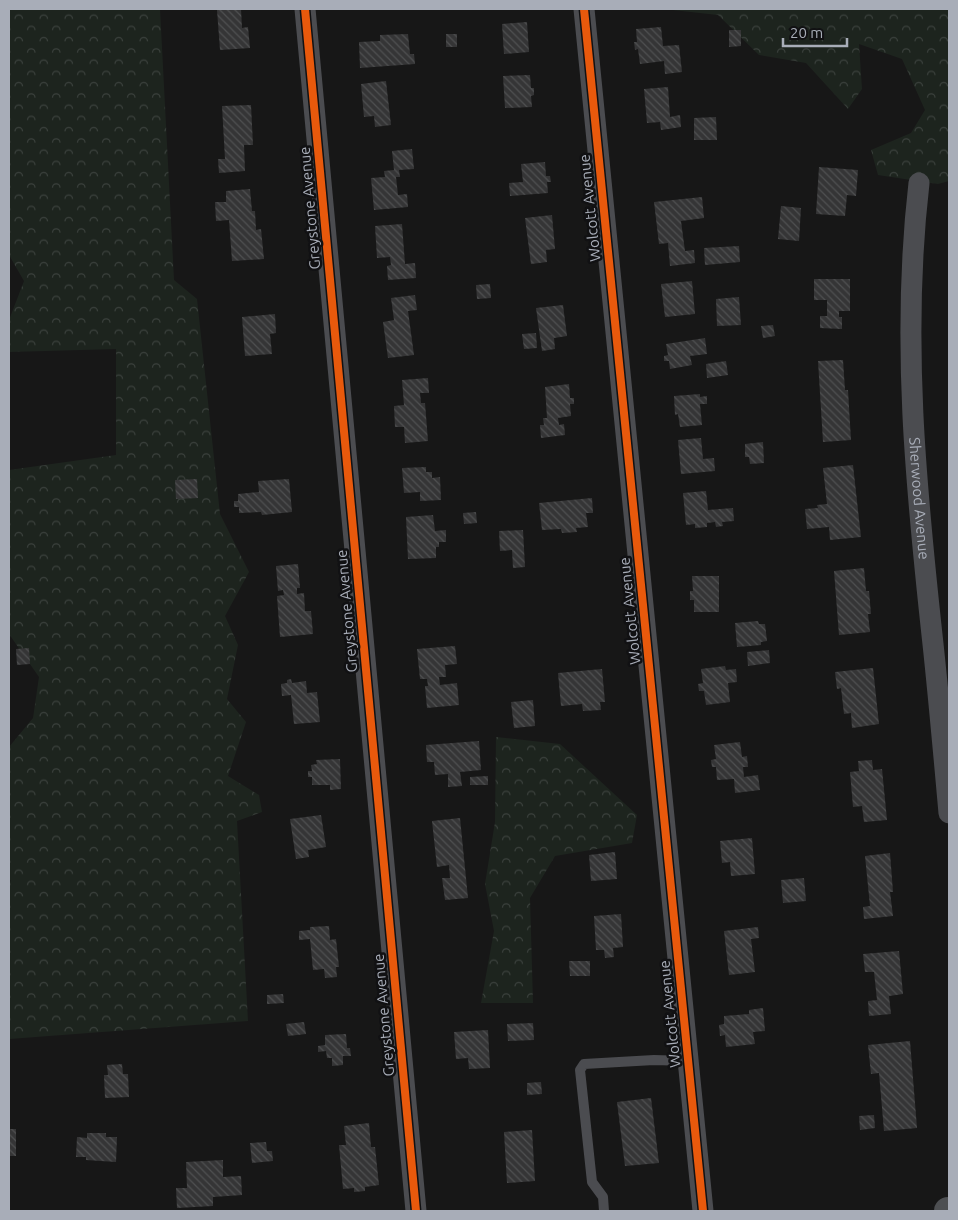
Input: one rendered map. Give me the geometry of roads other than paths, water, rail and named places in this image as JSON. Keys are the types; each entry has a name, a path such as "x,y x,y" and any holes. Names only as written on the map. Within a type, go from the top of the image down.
{"street":[{"name":"Greystone Avenue","path":"305,9 416,1211"},
{"name":"Wolcott Avenue","path":"584,9 703,1211"},
{"name":"Sherwood Avenue","path":"919,183 913,235 910,328 911,404 919,515 949,813"}],"lane":[{"path":"604,1211 603,1197 592,1182 580,1070 584,1064 654,1060 688,1061"}]}
